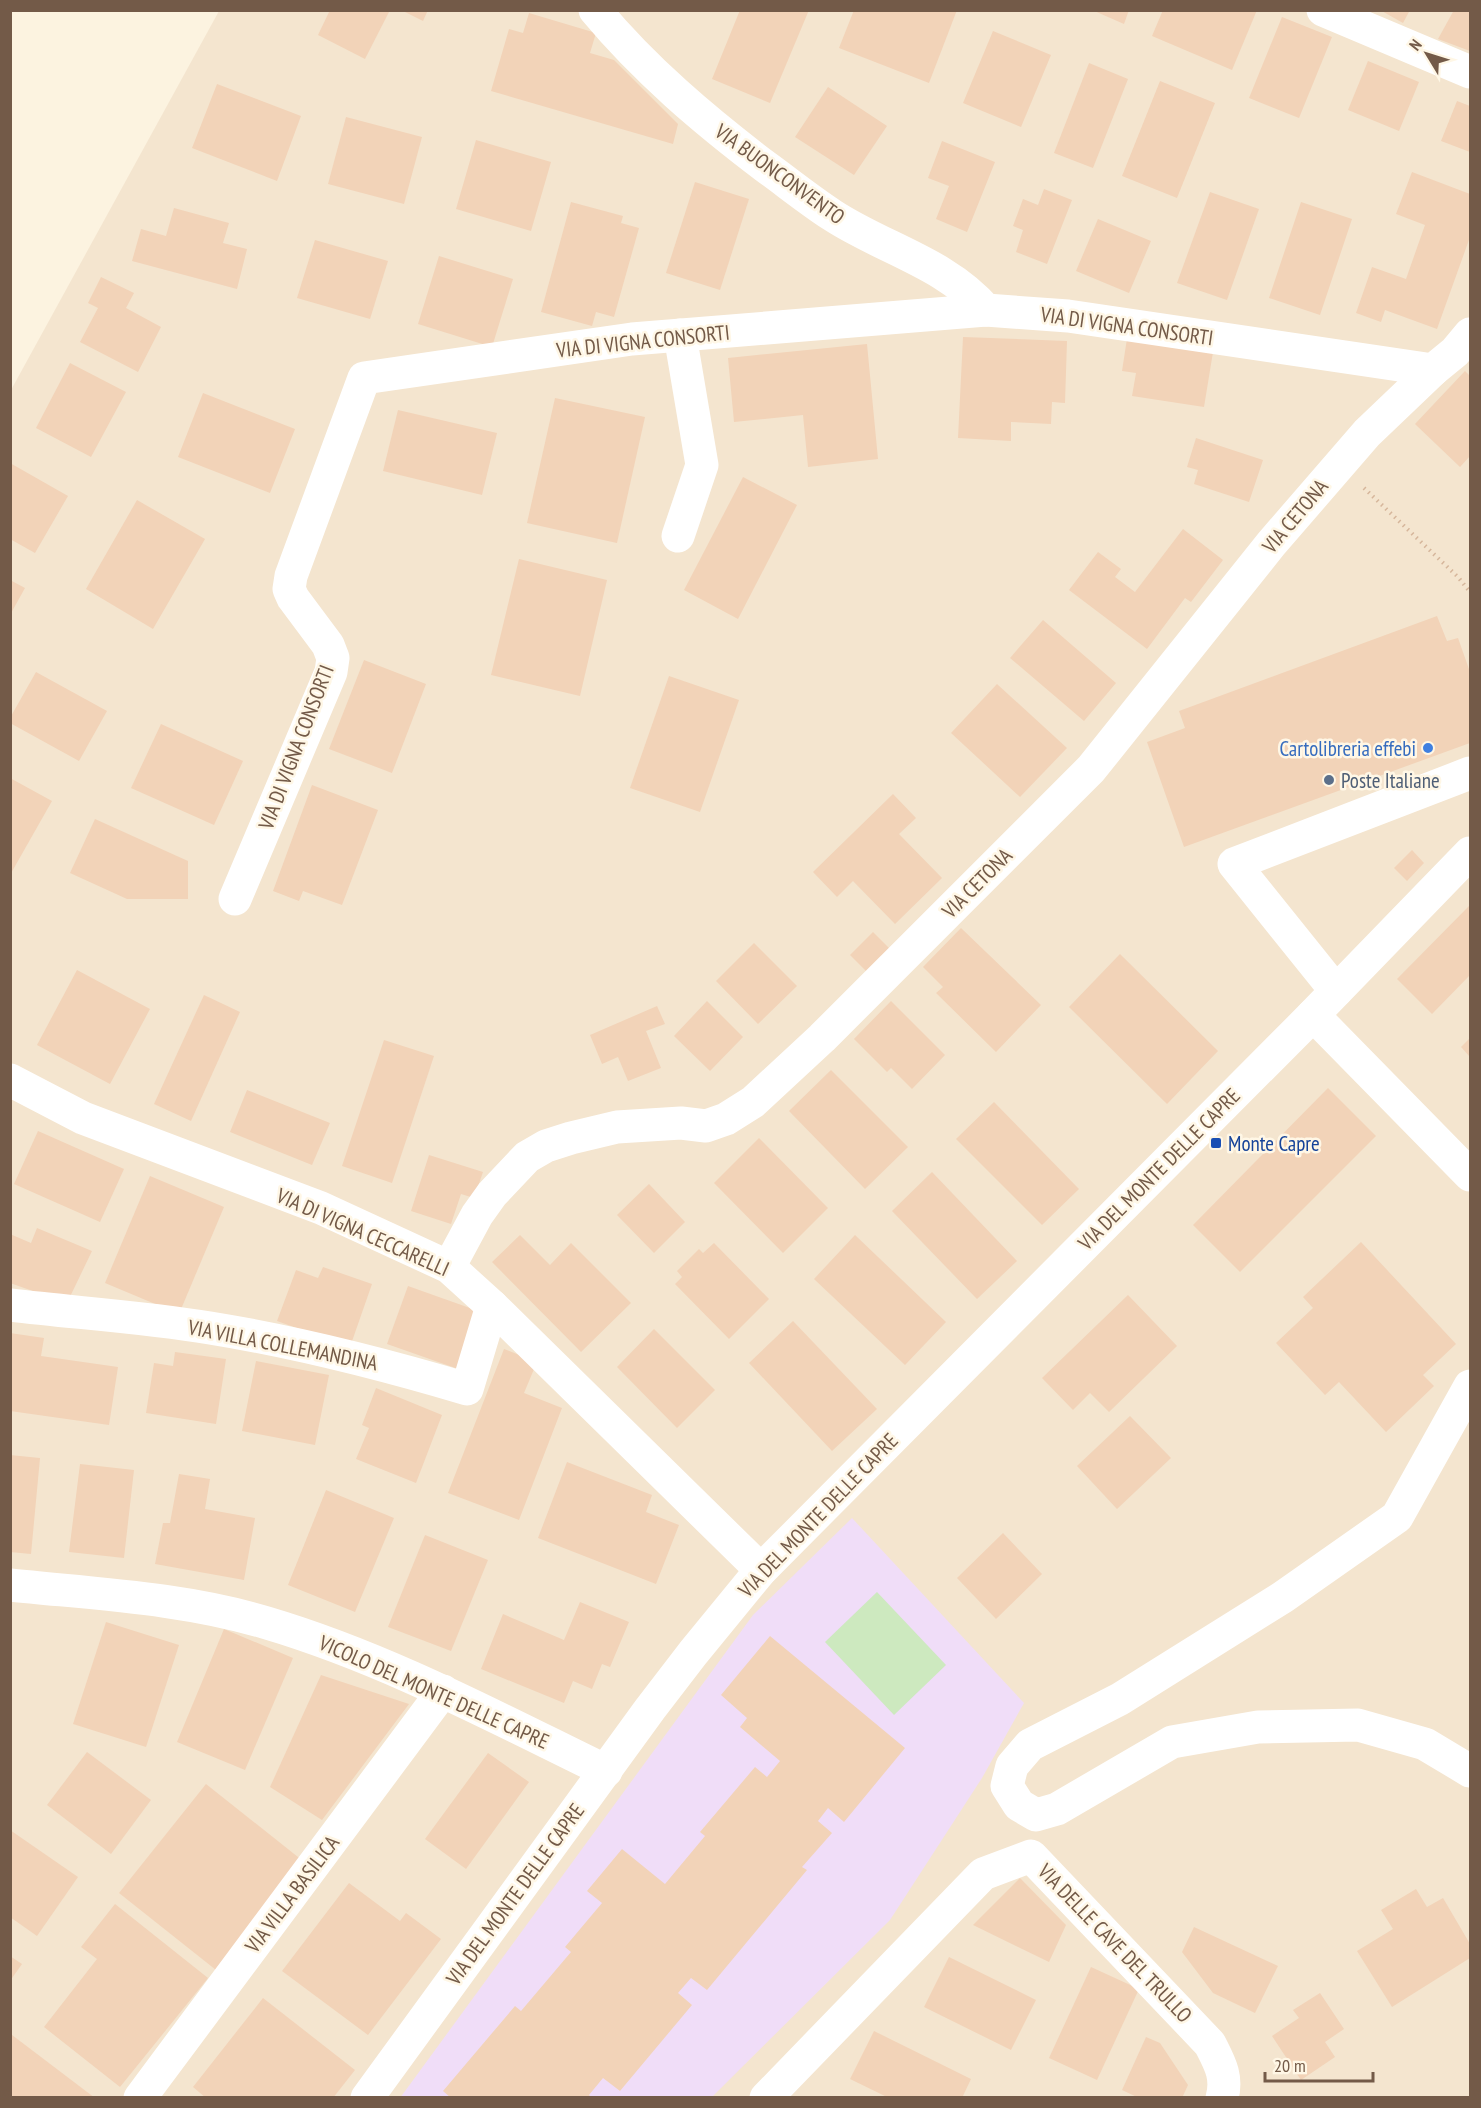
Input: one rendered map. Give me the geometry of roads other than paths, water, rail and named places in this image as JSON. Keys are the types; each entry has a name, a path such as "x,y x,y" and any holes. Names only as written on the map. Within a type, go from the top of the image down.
{"street":[{"name":"VIA BUONCONVENTO","path":"595,10 656,76 727,137 833,216 934,269 963,288 986,310"},
{"path":"1323,10 1470,72"},
{"name":"VIA DI VIGNA CONSORTI","path":"235,898 331,672 333,658 328,645 293,598 290,589 291,576 364,378 632,339 986,310 1068,315 1433,370"},
{"path":"1433,370 1455,352 1470,334"},
{"path":"678,536 702,465 680,335"},
{"name":"VIA CETONA","path":"449,1267 477,1215 512,1171 527,1157 546,1146 617,1127 681,1123 706,1126 726,1119 753,1102 822,1038 1091,769 1271,544 1366,433 1433,370"},
{"path":"1336,991 1234,864 1470,773"},
{"name":"VIA DEL MONTE DELLE CAPRE","path":"367,2097 693,1653 761,1570 1313,1015 1470,853"},
{"path":"1313,1015 1470,1175"},
{"name":"VIA DI VIGNA CECCARELLI","path":"10,1080 82,1118 321,1208 449,1267 492,1306 761,1570"},
{"name":"VIA VILLA COLLEMANDINA","path":"10,1305 209,1328 400,1369 467,1389 492,1306"},
{"path":"1470,1386 1396,1517 1283,1597 1120,1699 1030,1745 1012,1766 1006,1786 1019,1805 1036,1815 1057,1809 1172,1742 1258,1727 1358,1725 1425,1744 1470,1771"},
{"name":"VICOLO DEL MONTE DELLE CAPRE","path":"10,1585 204,1608 247,1618 319,1640 443,1692 606,1770"},
{"name":"VIA VILLA BASILICA","path":"140,2097 443,1692"},
{"name":"VIA DELLE CAVE DEL TRULLO","path":"766,2097 982,1874 1031,1856 1210,2043 1226,2080 1222,2097"}],"place":[{"name":"Cartolibreria effebi","path":"1428,748"},
{"name":"Poste Italiane","path":"1329,780"},
{"name":"Monte Capre","path":"1216,1143"}]}
